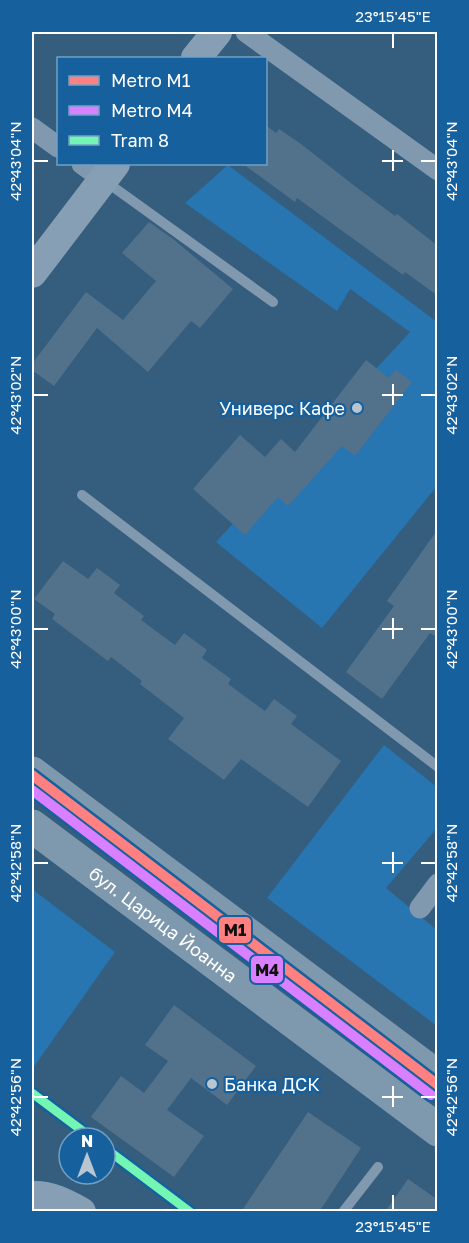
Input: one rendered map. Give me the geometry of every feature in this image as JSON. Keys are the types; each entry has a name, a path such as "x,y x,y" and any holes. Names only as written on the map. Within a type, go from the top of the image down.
{"main road":[{"path":"32,773 438,1077"},
{"name":"бул. Царица Йоанна","path":"32,826 438,1130"}],"street":[{"path":"197,57 217,32"},
{"path":"246,32 438,170"},
{"path":"32,128 57,146"},
{"path":"32,273 100,169"},
{"path":"420,908 438,884"},
{"path":"32,1196 38,1195 60,1200 81,1212"}],"lane":[{"path":"100,169 273,302"},
{"path":"82,495 438,767"},
{"path":"344,1212 378,1167"}],"shaded area":[{"path":"228,165 437,322 437,486 322,628 216,542 410,332 350,289 337,311 185,203"},
{"path":"384,745 437,787 437,828 386,888 437,930 437,1026 267,898"},
{"path":"32,889 115,952 33,1068 32,1067"}],"building":[{"path":"267,126 276,133 279,129 301,144 438,246 438,296 405,272 403,275 297,198 295,202 244,165 267,165"},
{"path":"149,222 233,289 200,328 191,321 148,372 97,328 54,386 32,370 32,364 86,292 123,320 156,281 122,253"},
{"path":"366,360 389,378 396,370 412,382 355,456 342,446 288,506 278,497 245,535 193,489 240,435 265,457 281,439 295,452"},
{"path":"438,529 438,638 430,633 382,699 346,672 394,606 387,601"},
{"path":"63,561 88,579 97,568 120,585 114,593 144,616 141,620 175,645 184,633 207,650 202,658 231,679 228,684 265,711 274,699 297,716 291,724 341,761 308,807 241,759 224,780 168,739 184,718 140,684 142,681 111,657 108,661 52,619 55,614 34,599"},
{"path":"174,1005 256,1066 227,1105 191,1078 167,1110 204,1136 174,1177 117,1136 117,1126 103,1126 91,1117 121,1076 144,1093 168,1061 145,1045"},
{"path":"308,1112 361,1148 319,1212 241,1212"},
{"path":"408,1179 438,1200 438,1212 385,1212"}],"metro line":[{"name":"M1","path":"32,775 438,1085"},
{"name":"M4","path":"32,790 431,1095"}],"tram line":[{"name":"8","path":"32,1093 76,1126"},
{"name":"8","path":"117,1157 190,1212"}],"place":[{"name":"Универс Кафе","path":"357,408"},
{"name":"Банка ДСК","path":"212,1084"}]}
